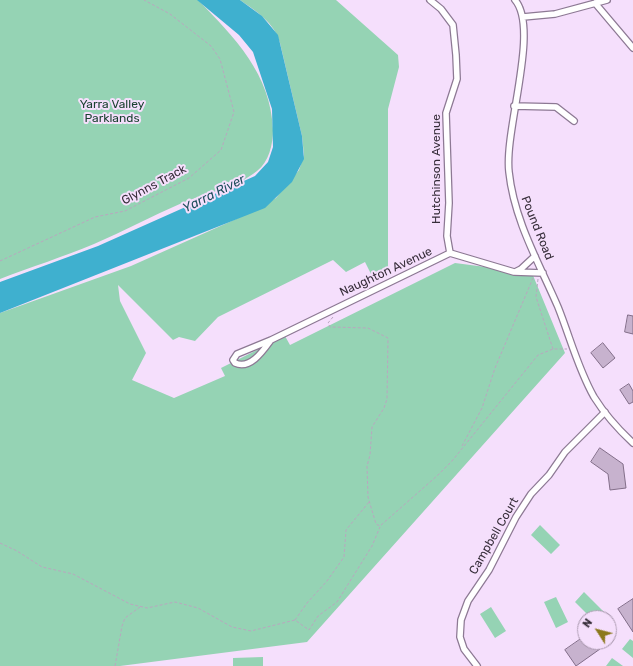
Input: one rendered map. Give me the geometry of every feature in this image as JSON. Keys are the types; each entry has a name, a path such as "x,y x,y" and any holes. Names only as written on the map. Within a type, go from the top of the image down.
{"street":[{"name":"Hutchinson Avenue","path":"430,0 441,9 453,24 456,55 456,79 446,114 449,203 447,236 450,253"},
{"name":"Pound Road","path":"514,0 523,17 525,46 514,106 508,170 511,190 521,224 535,256 538,274 575,352 594,397 605,412 633,443"},
{"path":"523,17 555,14 607,0"},
{"path":"595,3 633,48"},
{"path":"514,106 556,107 574,121"},
{"name":"Naughton Avenue","path":"271,340 260,354 248,363 235,363 234,356 237,354 271,340 450,253 514,272 538,274"},
{"path":"514,272 521,269 535,256"},
{"name":"Campbell Court","path":"477,666 464,649 460,637 461,620 468,601 489,570 516,516 531,494 549,475 565,452 605,412"}],"path":[{"name":"Glynns Track","path":"0,261 95,217 125,211 189,178 221,150 234,112 220,59 211,46 176,19 144,0"},
{"path":"538,274 536,297 553,349"},
{"path":"461,449 482,408 495,368 538,274"},
{"path":"338,312 328,323 330,327 368,328 388,338 387,399 384,408 372,427 370,456 367,466 369,501 376,524 380,526"},
{"path":"295,620 309,630 318,616 337,602 372,546 380,526 438,475 538,355 553,349 565,349 575,352"},
{"path":"0,543 17,551 42,567 73,574 130,604 147,608 175,602 198,608 232,627 251,631 295,620 307,603 327,582 344,557 346,530 369,501"},
{"path":"115,666 122,626 125,618 140,606"}],"green space":[{"name":"Yarra Valley Parklands","path":"0,0 198,0 225,28 249,58 266,91 271,110 273,130 270,152 265,163 257,171 240,182 182,203 82,249 0,279"},
{"path":"240,0 336,0 398,55 399,67 388,109 388,276 375,282 365,262 346,272 333,260 218,317 195,341 179,337 173,340 118,285 120,301 146,353 132,380 174,398 225,376 221,368 285,336 290,345 455,263 532,273 565,353 307,642 120,666 0,666 0,313 131,266 254,211 276,198 299,170 304,155 302,136 280,43 274,29 269,23 259,13"},
{"path":"540,525 560,545 551,554 531,535"},
{"path":"584,592 602,610 583,610 575,602"},
{"path":"556,597 568,622 556,628 544,602"},
{"path":"491,607 506,631 495,638 480,614"},
{"path":"630,639 633,641 633,658 622,649"},
{"path":"263,657 263,666 233,666 233,658"},
{"path":"612,658 623,666 606,666"}],"water":[{"path":"197,0 240,0 262,16 278,35 302,136 304,159 292,182 265,208 0,313 0,282 98,246 255,176 268,162 273,147 272,109 253,52 239,35"}],"building":[{"path":"628,315 633,316 633,334 625,332"},
{"path":"603,343 615,358 603,368 591,353"},
{"path":"629,384 633,391 633,402 629,404 620,390"},
{"path":"600,448 623,464 626,488 610,490 608,474 591,462"},
{"path":"633,599 633,632 618,609"},
{"path":"577,642 577,650 599,650 576,666 565,650"}],"water label":[{"name":"Yarra River","path":"214,194"}]}
